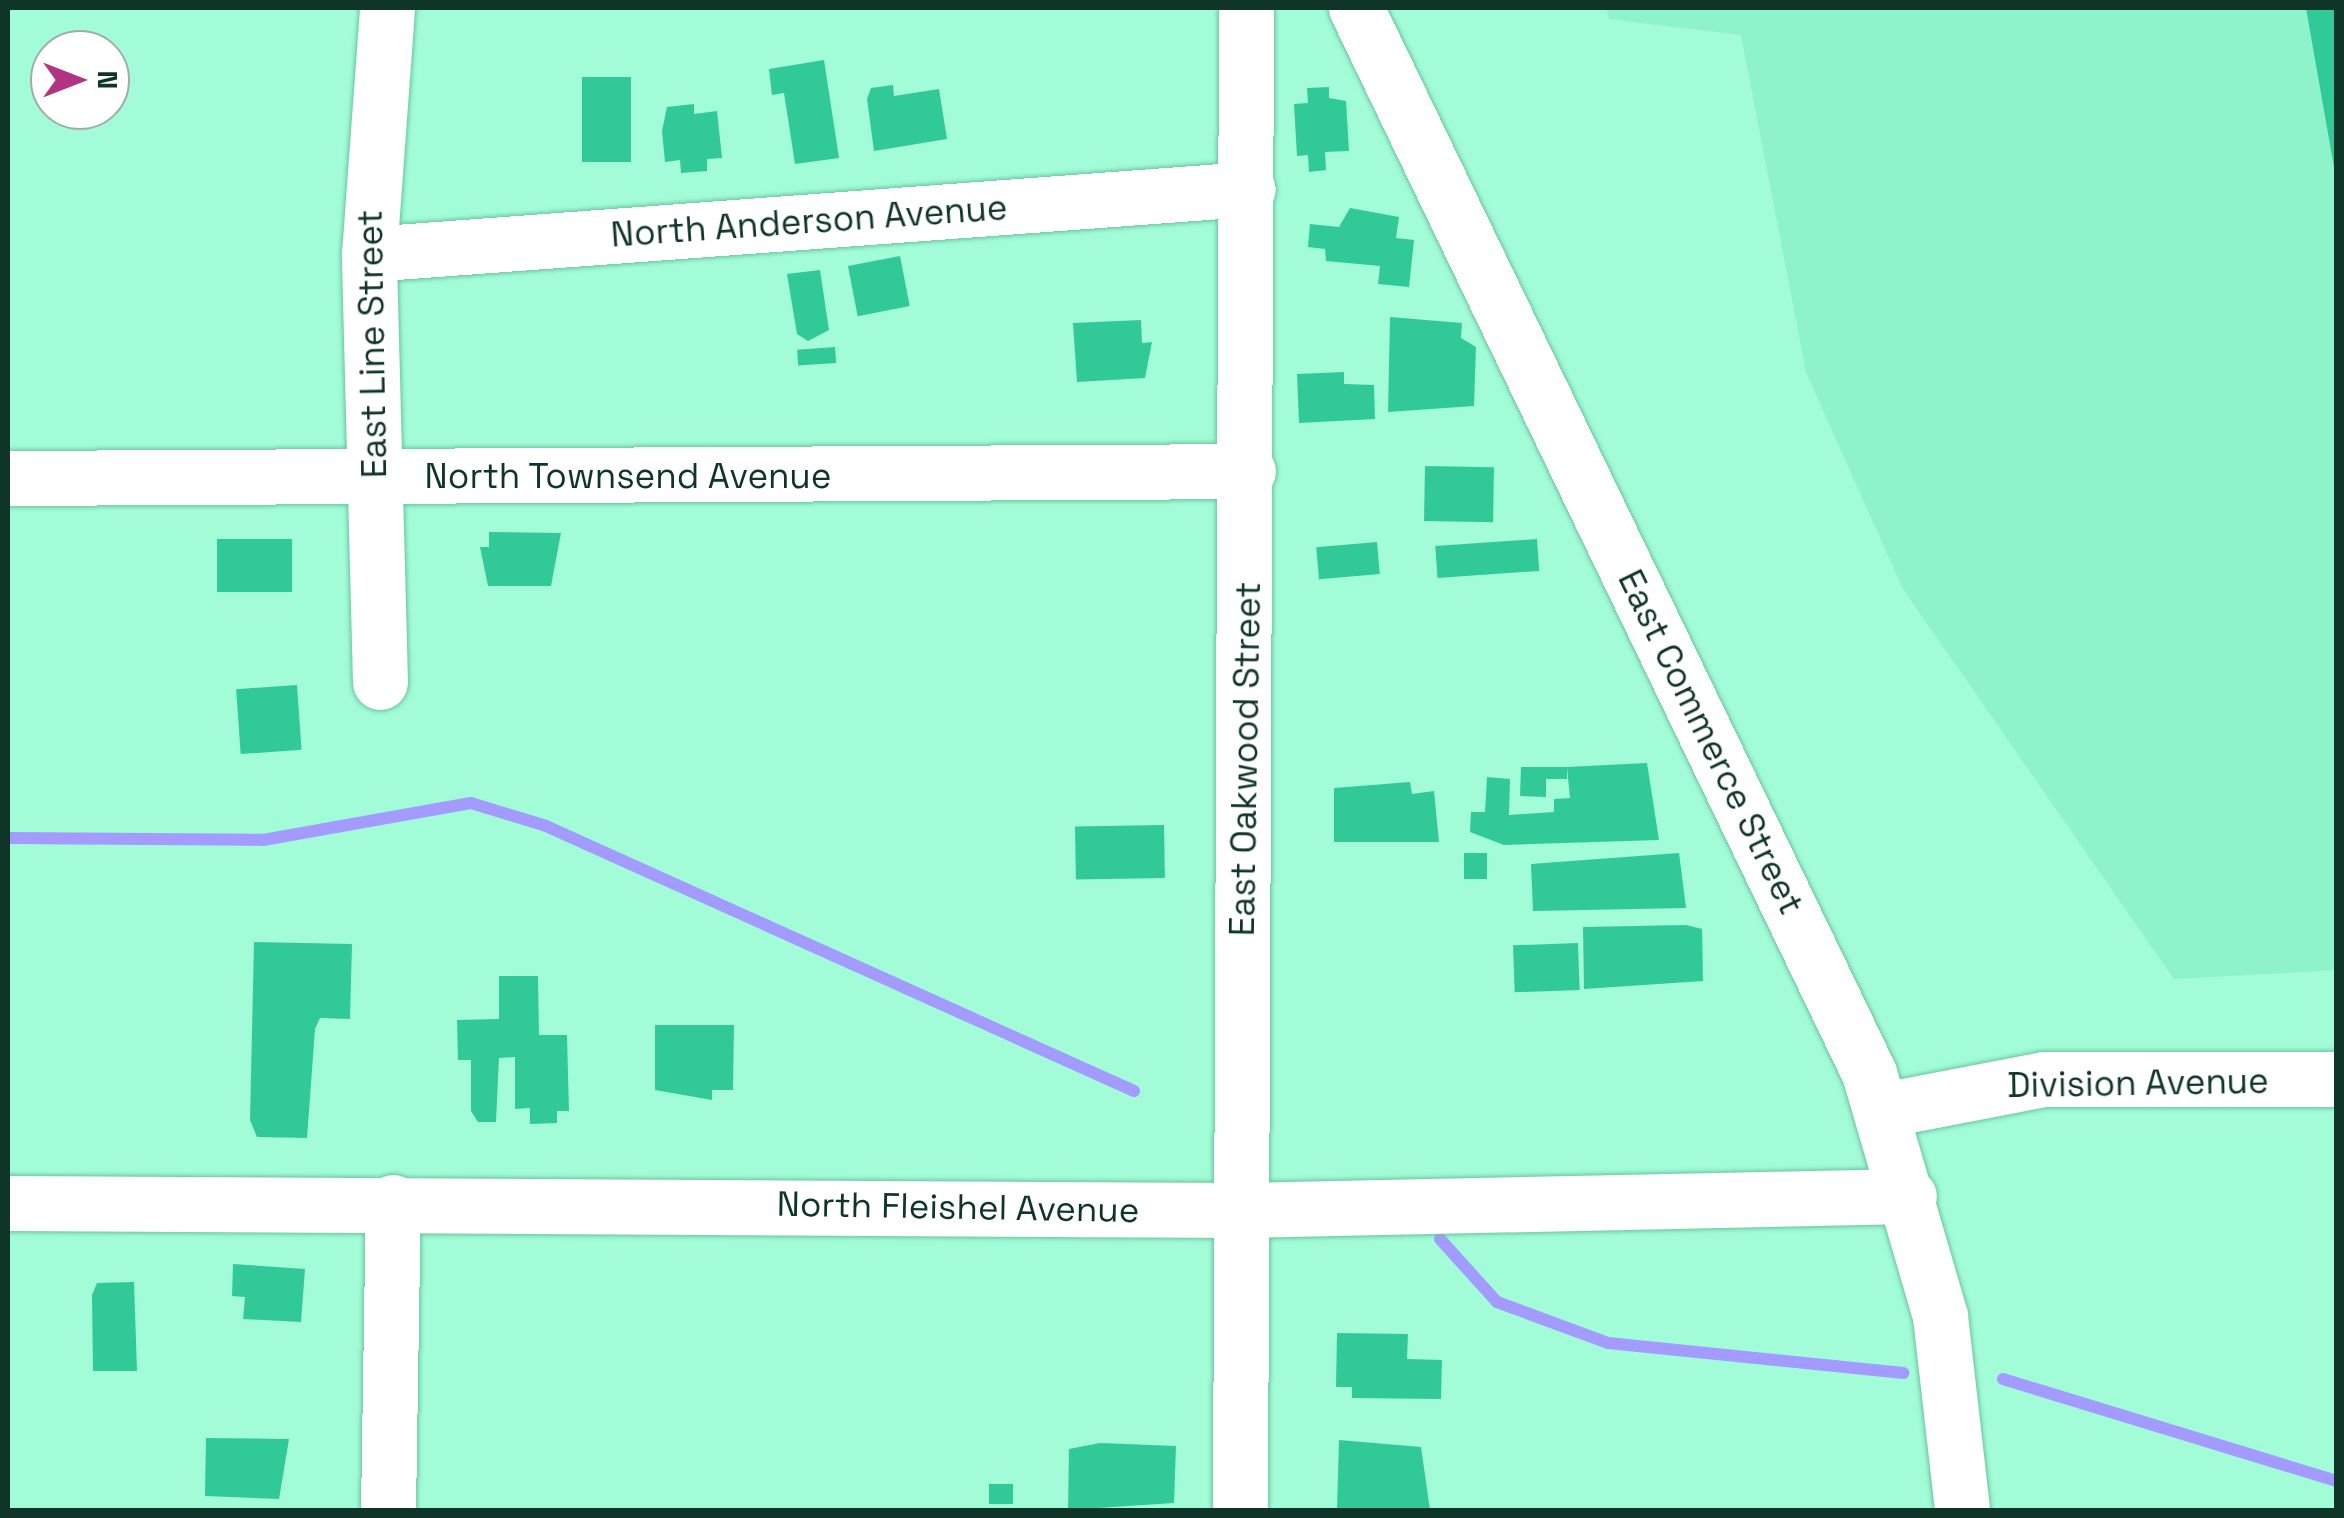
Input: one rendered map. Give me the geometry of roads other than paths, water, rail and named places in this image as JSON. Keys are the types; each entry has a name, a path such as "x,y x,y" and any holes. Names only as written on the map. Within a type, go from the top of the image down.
{"street":[{"name":"East Line Street","path":"380,682 369,254 387,8"},
{"name":"East Oakwood Street","path":"1240,1510 1248,471 1246,8"},
{"name":"East Commerce Street","path":"1356,8 1883,1110 1940,1316 1962,1510"},
{"name":"North Anderson Avenue","path":"369,254 1248,189"},
{"name":"North Townsend Avenue","path":"8,478 1248,471"},
{"name":"Division Avenue","path":"1883,1110 2044,1079 2336,1079"},
{"name":"North Fleishel Avenue","path":"8,1203 392,1202 1241,1210 1909,1196"},
{"path":"388,1510 392,1202"}],"waterway":[{"path":"8,838 263,840 471,803 546,826 1134,1091"},
{"path":"1440,1239 1497,1302 1608,1343 1903,1373"},
{"path":"2003,1379 2336,1481"}]}
